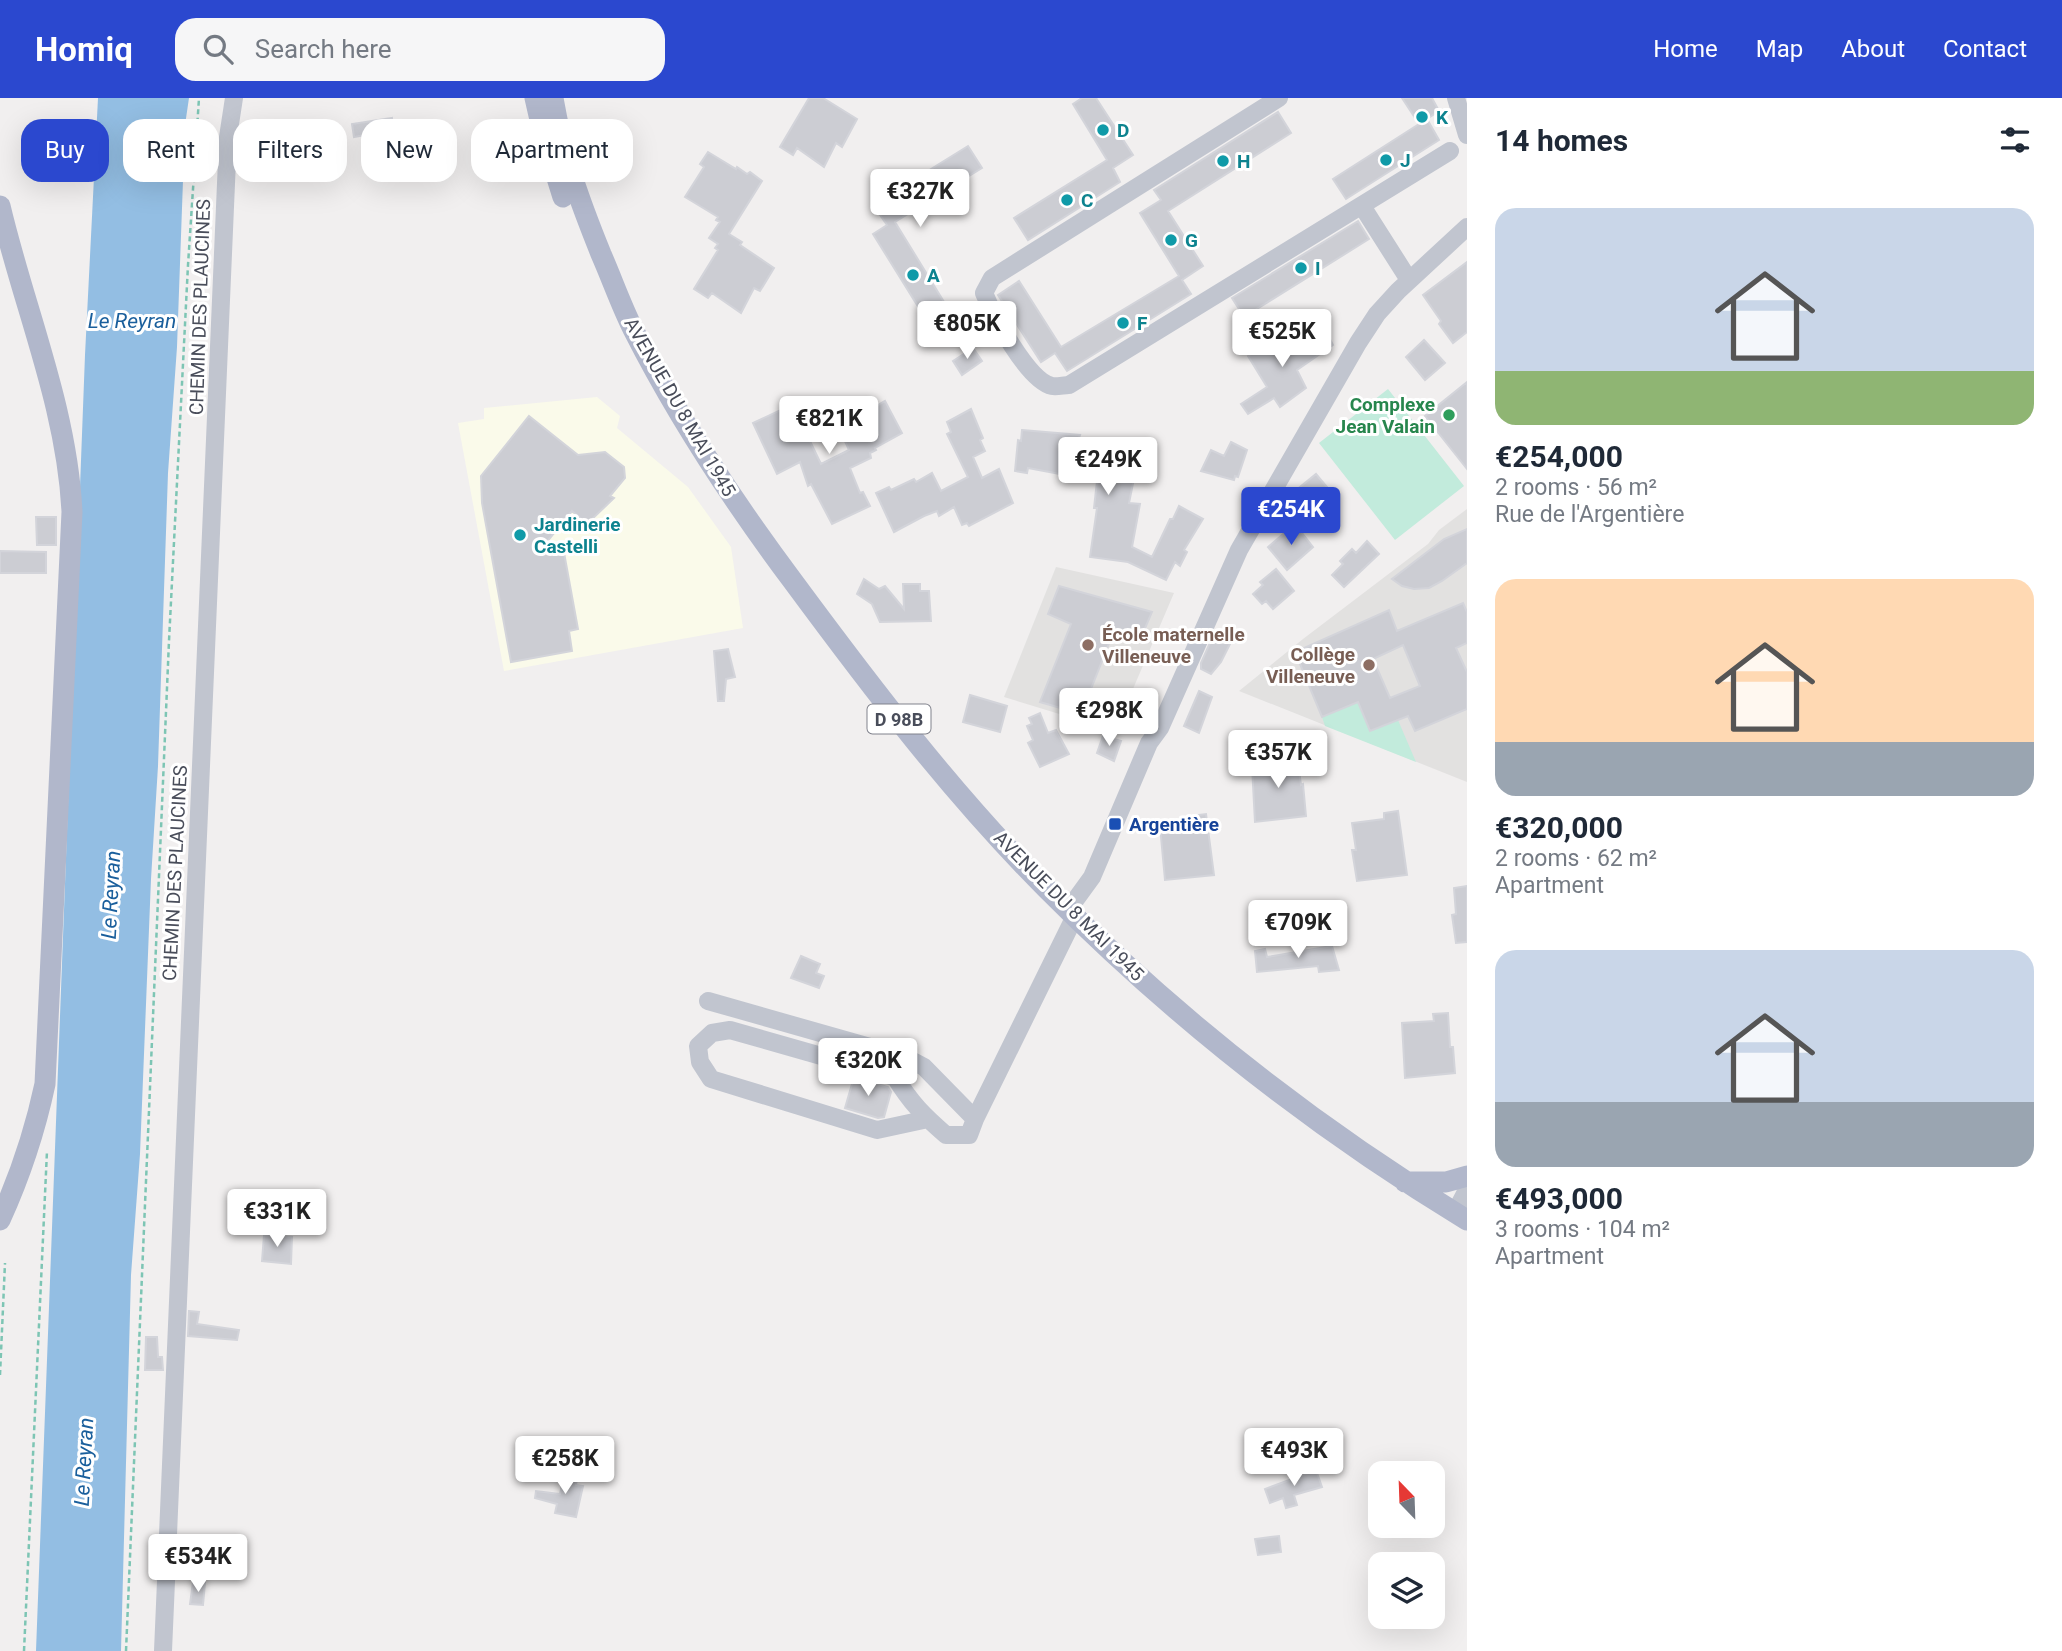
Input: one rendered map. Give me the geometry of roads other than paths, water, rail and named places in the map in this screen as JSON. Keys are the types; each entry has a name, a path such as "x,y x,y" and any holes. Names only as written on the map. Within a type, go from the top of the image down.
{"main road":[{"name":"AVENUE DU 8 MAI 1945","path":"535,98 560,191 620,333 691,454 744,516"},
{"name":"AVENUE DU 8 MAI 1945","path":"553,98 558,130 574,187 632,327 699,446 744,516 851,660 968,804 1071,913 1122,962 1261,1080 1405,1182 1461,1216"},
{"path":"0,206 11,254 63,430 71,474 72,512 45,1084 38,1117 15,1188 0,1220"},
{"path":"1405,1182 1446,1182 1467,1176"}],"street":[{"name":"CHEMIN DES PLAUCINES","path":"163,1651 228,137 234,98"},
{"path":"1279,98 992,278 984,293 995,318 1038,379 1052,386 1069,385 1450,151"},
{"path":"1457,98 1467,135"},
{"path":"1362,206 1409,280"},
{"path":"928,1119 877,1130 711,1079 700,1062 698,1046 712,1033 730,1030 895,1077 915,1108 928,1119 946,1135 969,1135 1071,913 1092,877 1149,743 1160,728 1239,550 1377,314 1409,280 1467,227"},
{"path":"1149,743 1152,724 1186,641 1217,579 1239,550"},
{"path":"708,1002 905,1057 924,1067 975,1119"},
{"path":"1461,1216 1467,1190"}],"water":[{"name":"Le Reyran","path":"98,98 189,98 186,119 123,119 123,182 183,182 140,1154 131,1275 121,1651 36,1651 85,355 94,182 109,182 109,119 97,119"}],"place":[{"name":"K","path":"1422,117"},
{"name":"D","path":"1103,130"},
{"name":"J","path":"1386,160"},
{"name":"H","path":"1223,161"},
{"name":"C","path":"1067,200"},
{"name":"G","path":"1171,240"},
{"name":"I","path":"1301,268"},
{"name":"A","path":"913,275"},
{"name":"F","path":"1123,323"},
{"name":"Complexe Jean Valain","path":"1449,415"},
{"name":"Jardinerie Castelli","path":"520,535"},
{"name":"École maternelle Villeneuve","path":"1088,645"},
{"name":"Collège Villeneuve","path":"1369,665"},
{"name":"Argentière","path":"1115,824"}]}
